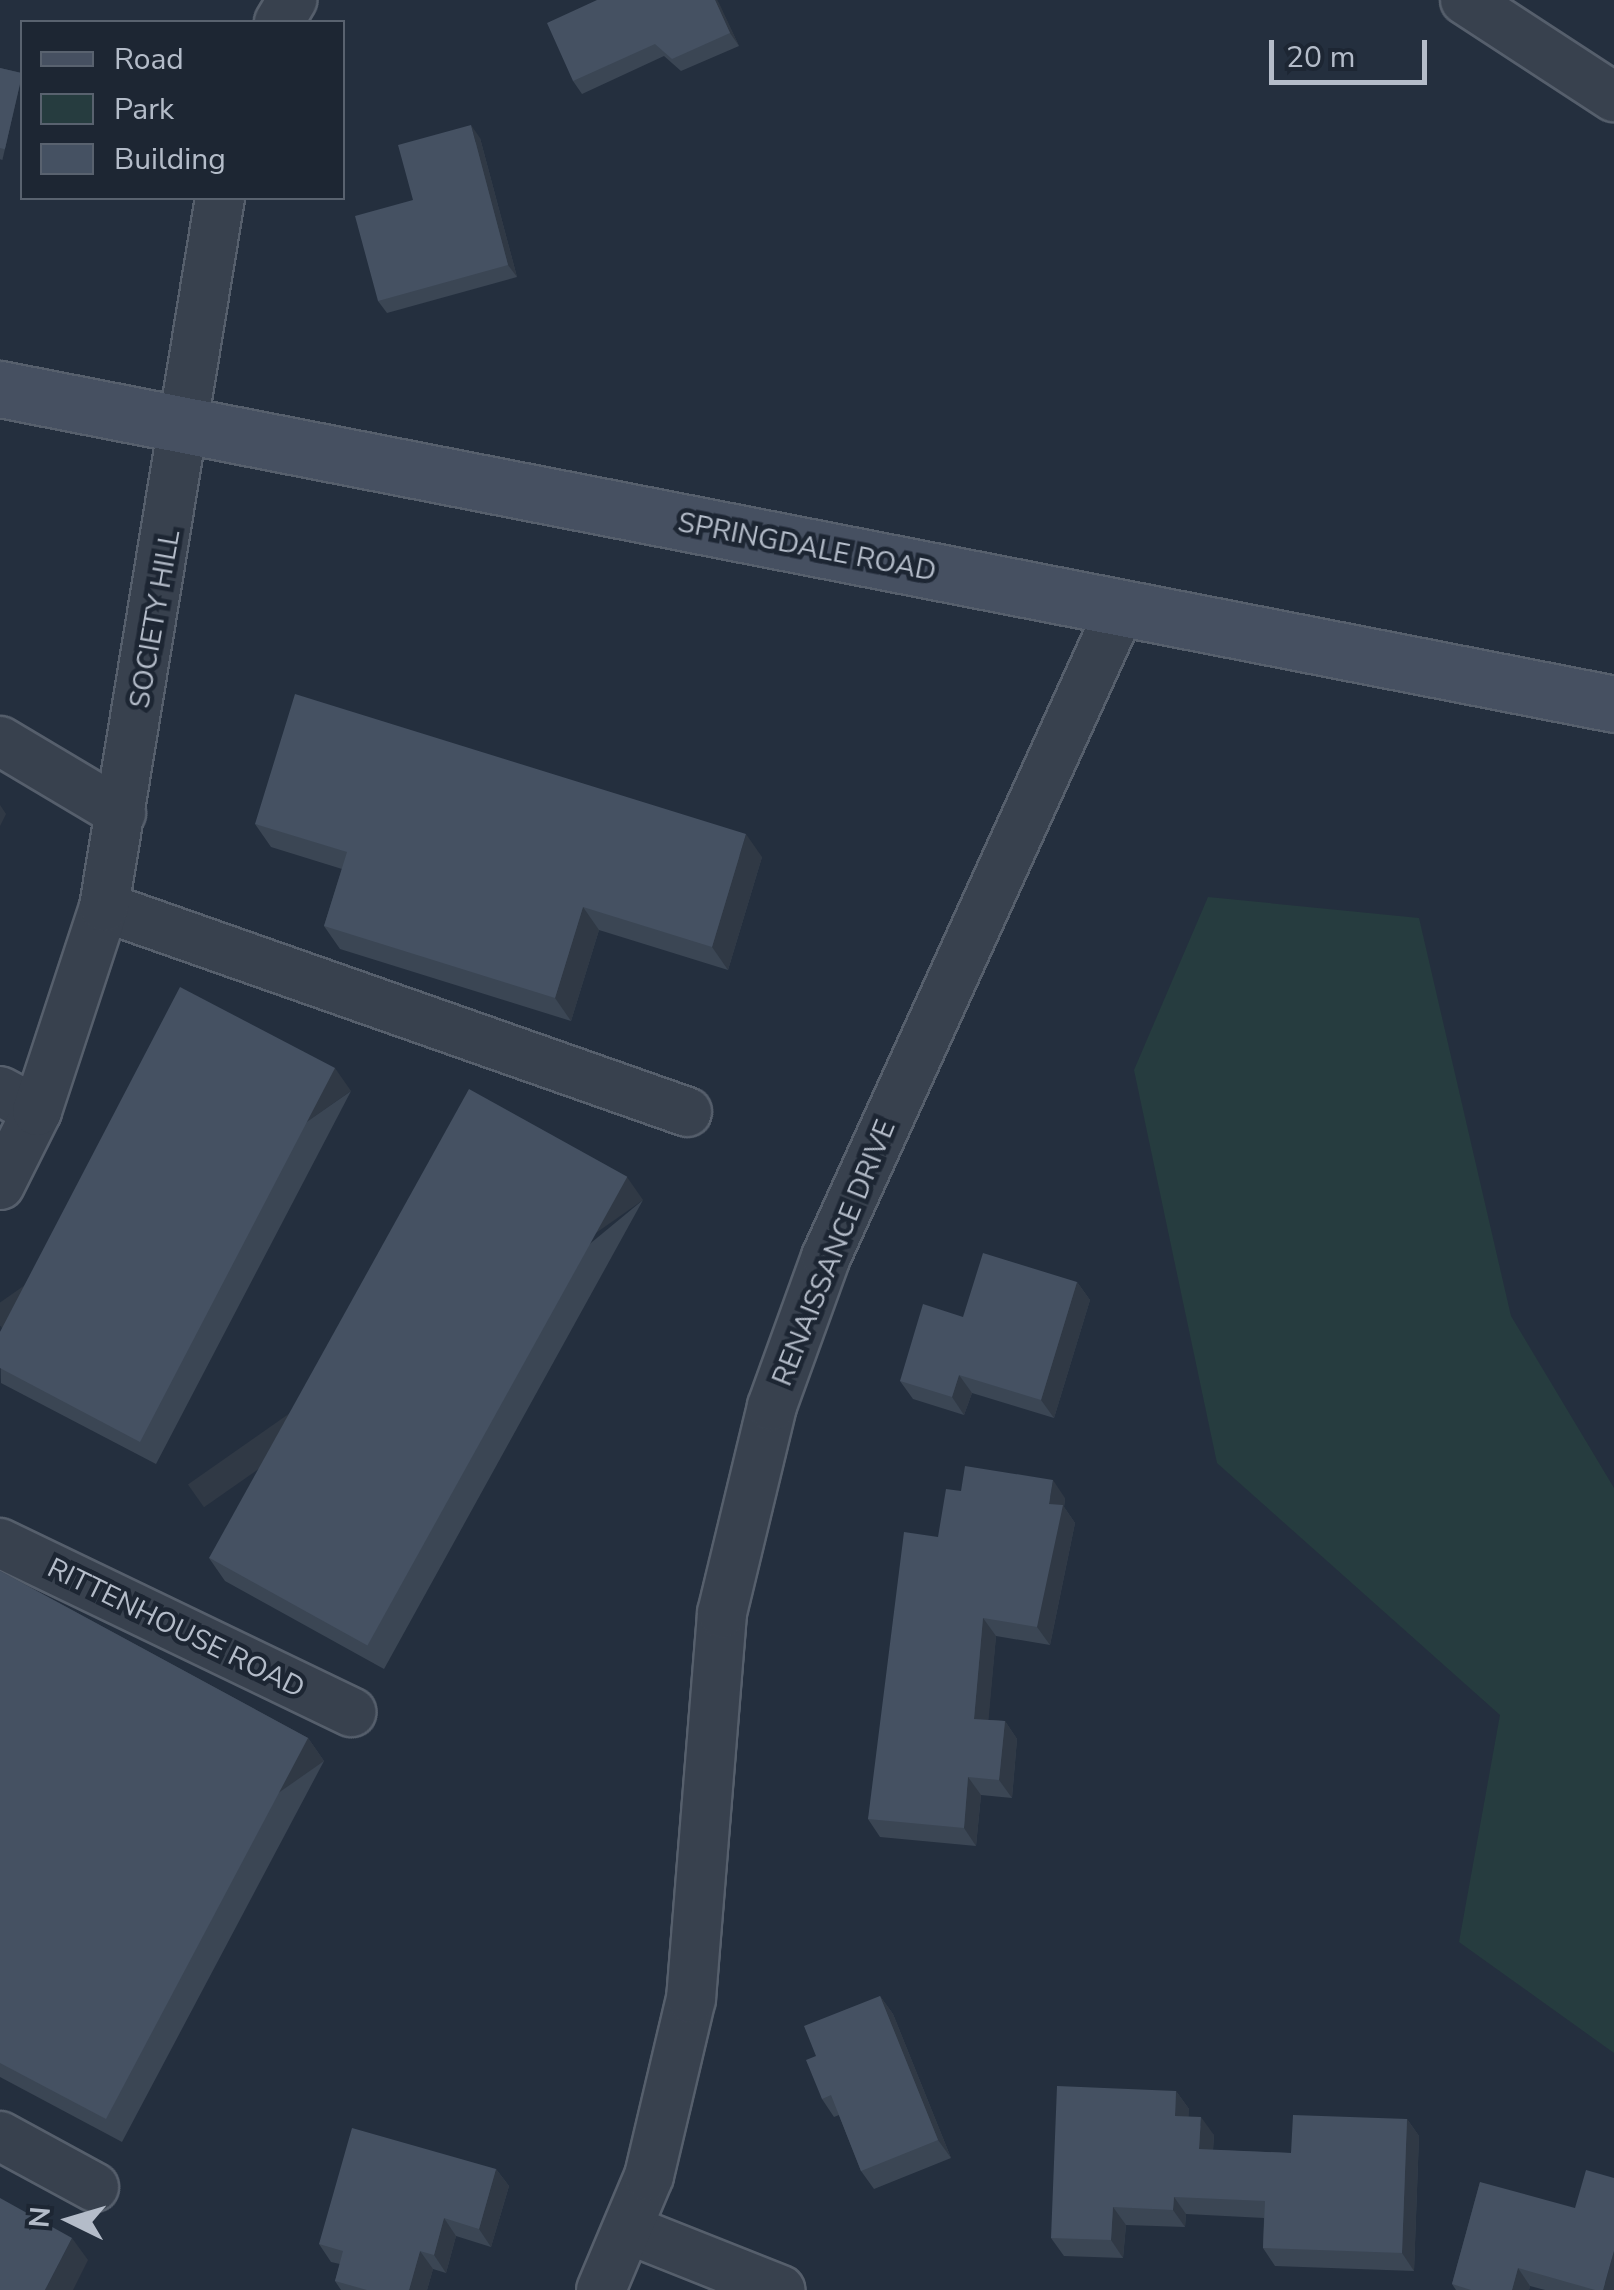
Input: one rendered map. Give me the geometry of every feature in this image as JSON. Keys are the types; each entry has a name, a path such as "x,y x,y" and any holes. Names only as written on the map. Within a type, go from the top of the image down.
{"main road":[{"name":"SPRINGDALE ROAD","path":"0,389 1614,704"}],"street":[{"path":"1466,0 1614,97"},
{"name":"SOCIETY HILL","path":"0,1185 18,1101 104,907 188,424 220,200"},
{"name":"RENAISSANCE DRIVE","path":"601,2290 630,2230 663,2129 691,1999 722,1613 772,1406 826,1257 1120,610"},
{"path":"0,741 122,813"},
{"path":"104,907 688,1112"},
{"name":"RITTENHOUSE ROAD","path":"0,1543 352,1712"},
{"path":"0,2136 94,2187"},
{"path":"630,2230 780,2290"}],"green space":[{"path":"1208,897 1419,918 1511,1316 1614,1488 1614,2053 1459,1942 1500,1715 1217,1463 1134,1070"}],"building":[{"path":"597,0 715,0 730,33 672,59 655,44 573,81 547,23"},
{"path":"0,68 20,73 20,84 5,149 0,148"},
{"path":"471,125 508,265 378,301 355,216 413,200 398,145"},
{"path":"295,694 746,834 712,947 583,907 555,998 324,926 347,852 255,824"},
{"path":"180,987 335,1068 140,1442 0,1368 0,1332"},
{"path":"469,1089 627,1177 367,1646 209,1558"},
{"path":"983,1253 1077,1282 1041,1400 959,1375 952,1397 900,1381 923,1304 963,1317"},
{"path":"965,1466 1053,1480 1049,1504 1063,1505 1037,1627 983,1618 974,1719 1005,1721 999,1780 968,1777 964,1828 868,1819 904,1532 938,1537 946,1489 961,1491"},
{"path":"0,1571 308,1738 106,2119 0,2063"},
{"path":"880,1996 938,2140 861,2171 831,2095 822,2099 806,2060 816,2056 804,2026"},
{"path":"1057,2086 1176,2091 1175,2116 1201,2117 1199,2149 1291,2153 1293,2115 1407,2119 1402,2253 1263,2248 1265,2201 1174,2197 1173,2210 1113,2207 1111,2240 1051,2238"},
{"path":"352,2128 496,2169 479,2229 444,2218 434,2255 420,2251 409,2290 367,2290 335,2281 343,2251 319,2244"},
{"path":"1586,2170 1614,2178 1614,2251 1603,2290 1518,2268 1512,2290 1471,2290 1452,2284 1480,2182 1575,2208"},
{"path":"0,2198 72,2238 45,2290 0,2290"}]}
